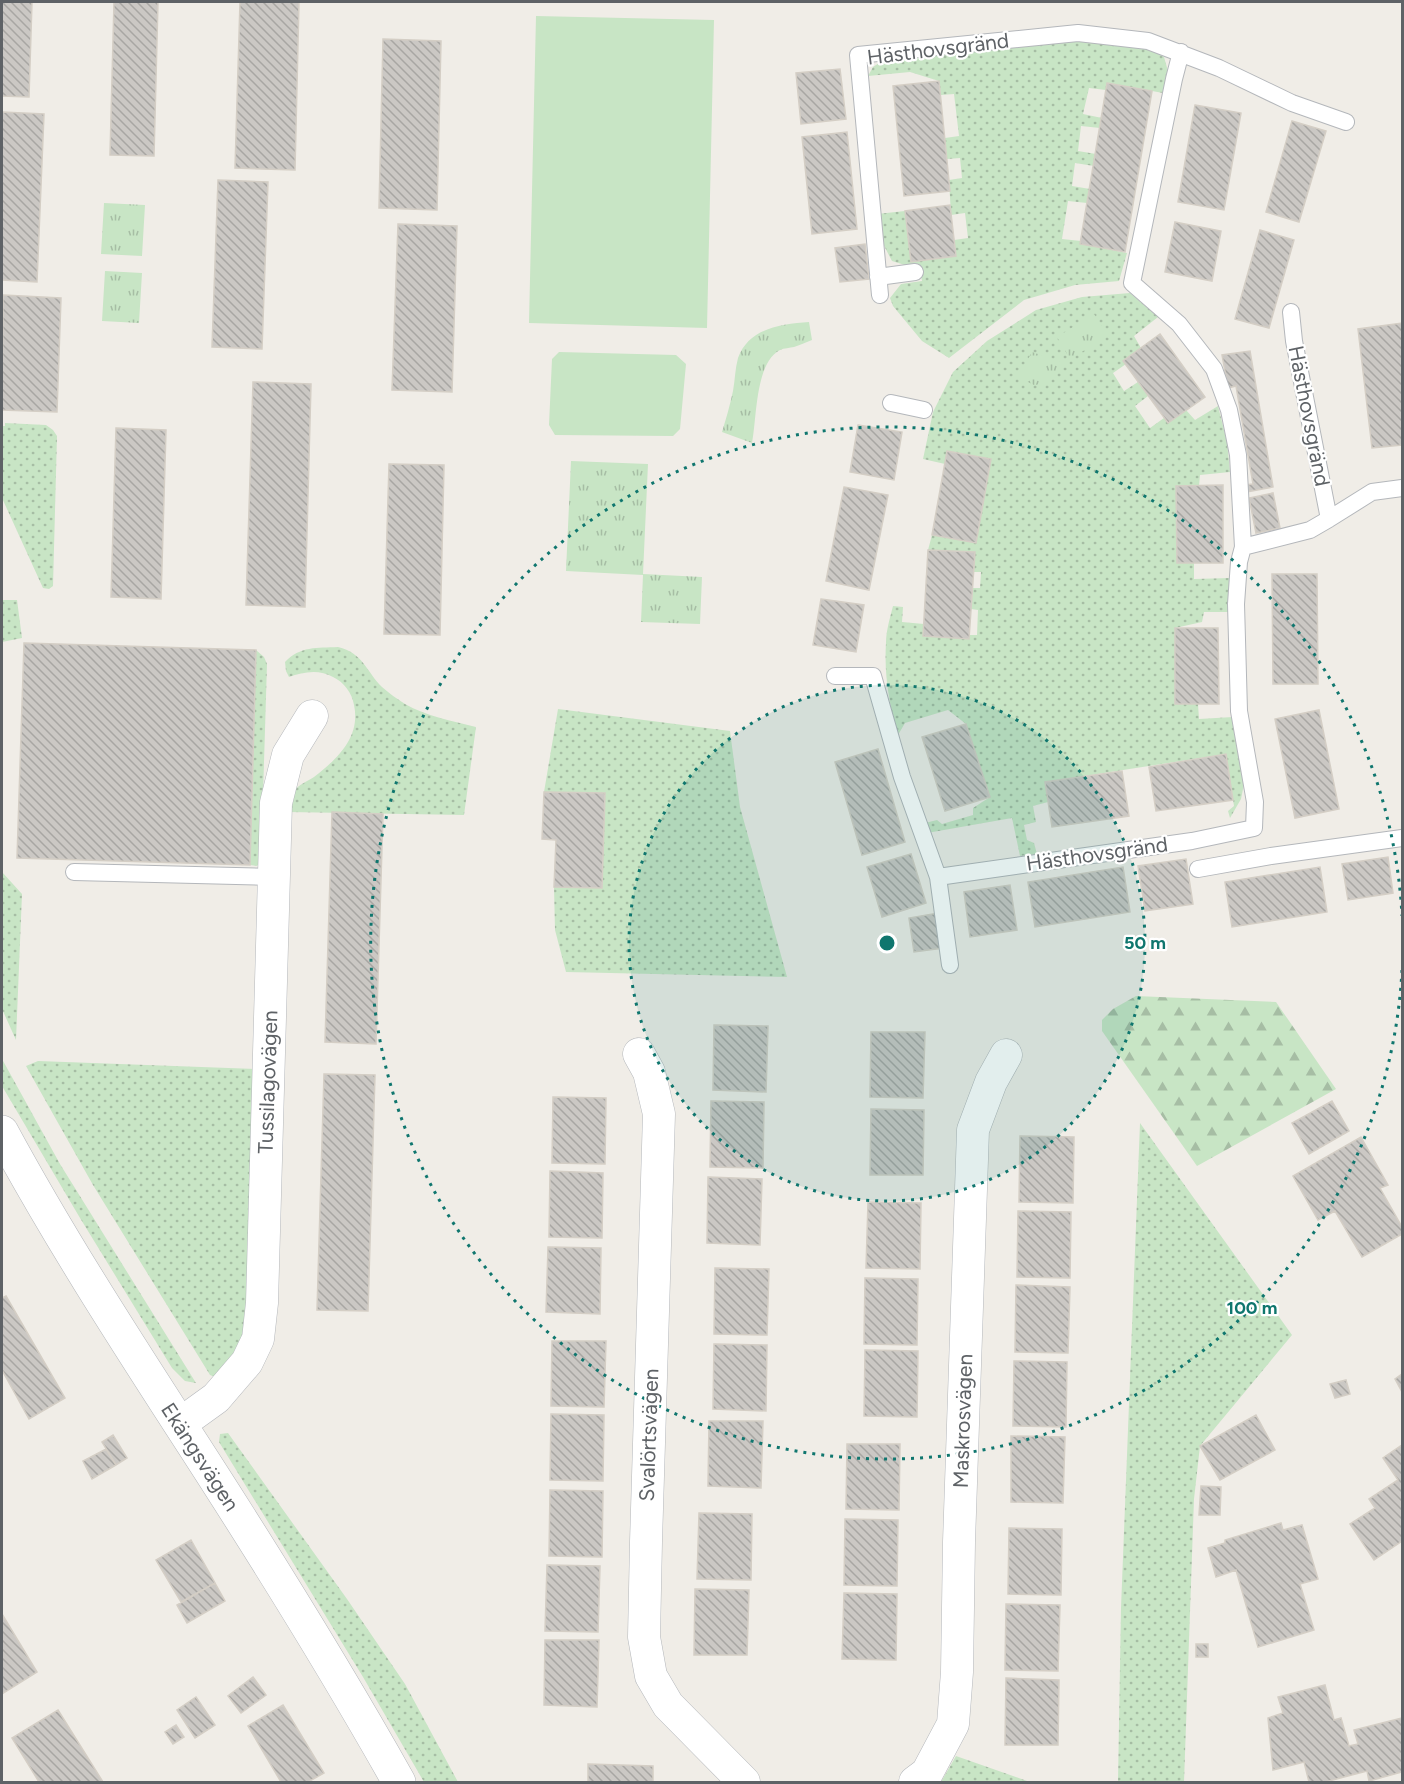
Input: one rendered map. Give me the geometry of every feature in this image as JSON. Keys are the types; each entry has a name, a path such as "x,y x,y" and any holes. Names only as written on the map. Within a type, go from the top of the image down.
{"street":[{"name":"Tussilagovägen","path":"180,1424 216,1398 247,1362 258,1339 262,1303 276,803 288,755 312,716"},
{"name":"Svalörtsvägen","path":"639,1054 649,1072 659,1114 644,1637 651,1676 668,1705 744,1782"},
{"name":"Maskrosvägen","path":"915,1782 927,1773 953,1724 957,1672 973,1130 991,1082 1006,1055"},
{"name":"Ekängsvägen","path":"2,1131 156,1388 295,1606 399,1782"}],"lane":[{"name":"Hästhovsgränd","path":"880,295 858,55 1078,33 1148,41 1181,52 1292,103 1346,123"},
{"path":"1181,52 1132,283 1179,324 1214,369 1229,410 1238,455 1243,547 1239,562 1236,604 1239,711 1255,802 1254,828 1272,855"},
{"path":"878,277 915,273"},
{"name":"Hästhovsgränd","path":"1292,312 1294,341 1329,519"},
{"path":"891,403 924,410"},
{"name":"Hästhovsgränd","path":"1243,547 1310,530 1372,492 1402,488"},
{"path":"835,676 873,676 902,777 938,877 950,965"},
{"name":"Hästhovsgränd","path":"938,877 1192,841 1254,828"},
{"name":"Hästhovsgränd","path":"1198,869 1272,855 1402,838"},
{"path":"74,872 274,877"}],"green space":[{"path":"536,16 714,20 707,328 529,323"},
{"path":"1072,42 1103,42 1148,48 1164,57 1168,71 1163,93 1108,83 1106,90 1089,88 1083,114 1102,118 1100,128 1081,126 1078,151 1096,154 1094,166 1075,163 1072,186 1090,189 1087,203 1068,201 1062,239 1081,241 1081,244 1127,253 1119,281 1075,285 1024,300 949,358 922,341 893,306 890,298 901,284 922,281 919,264 908,266 892,261 881,240 877,214 905,211 911,261 956,256 954,240 968,238 965,213 951,215 949,180 962,178 960,158 947,159 945,138 959,136 954,94 941,95 939,81 910,72 868,76 873,67 882,61"},
{"path":"104,203 145,205 142,256 101,254"},
{"path":"105,271 142,273 139,323 102,321"},
{"path":"1130,293 1158,317 1134,336 1141,348 1126,364 1113,373 1124,391 1138,382 1148,396 1135,406 1150,428 1164,418 1168,423 1186,410 1195,420 1218,406 1227,442 1230,472 1200,475 1199,486 1176,486 1177,563 1194,563 1194,579 1230,578 1230,612 1204,612 1202,622 1175,628 1175,704 1198,704 1199,719 1233,717 1245,779 1241,799 1230,818 1228,811 1234,806 1226,754 1046,782 1048,802 1033,806 1036,822 1024,825 1027,840 1034,843 1037,854 1020,856 1012,818 927,833 925,823 937,820 942,824 973,815 973,808 990,797 966,724 948,710 905,723 898,735 888,689 886,638 893,606 903,607 902,622 924,624 969,638 969,635 977,635 978,610 971,609 973,588 980,588 981,572 974,572 975,552 928,550 932,535 976,543 991,459 945,464 923,459 933,412 953,372 987,341 1036,310 1082,297"},
{"path":"1094,314 1108,336 1070,359 1057,337"},
{"path":"809,322 812,340 780,350 766,366 758,392 752,443 722,432 733,391 738,358 743,348 758,334 777,326"},
{"path":"559,352 676,355 686,364 680,429 673,436 555,435 549,425 552,359"},
{"path":"1032,352 1062,362 1049,383 1034,385 1018,377"},
{"path":"5,423 46,425 57,436 53,586 49,589 43,588 2,498 2,426 5,426"},
{"path":"571,461 648,464 643,574 702,577 700,624 641,622 643,575 566,571"},
{"path":"2,600 17,600 22,638 2,642"},
{"path":"338,647 359,658 382,687 405,704 430,715 476,727 464,815 288,812 296,788 314,777 339,755 350,737 355,717 351,696 341,682 328,674 317,672 289,677 285,662 303,650"},
{"path":"256,650 264,657 267,664 261,861 257,866 250,865"},
{"path":"558,709 730,731 740,807 787,977 566,972 555,930 554,887 602,888 605,794 544,792"},
{"path":"2,872 22,894 16,1040 2,1009"},
{"path":"1136,996 1276,1002 1336,1089 1197,1166 1102,1031 1102,1020 1113,1009"},
{"path":"2,1059 60,1164 196,1383 185,1381 172,1368 80,1218 2,1086"},
{"path":"38,1061 256,1069 247,1317 237,1350 215,1377 210,1375 93,1185 26,1066"},
{"path":"1140,1123 1292,1335 1200,1446 1194,1499 1184,1782 1118,1782 1121,1608"},
{"path":"228,1433 405,1684 458,1782 424,1782 363,1677 219,1442 220,1434"},
{"path":"956,1756 1030,1782 941,1782"}],"building":[{"path":"2,2 32,2 29,97 2,96"},
{"path":"114,2 158,2 154,156 110,155"},
{"path":"240,2 299,2 295,170 235,168"},
{"path":"383,39 441,41 437,210 379,208"},
{"path":"840,69 846,119 801,124 796,73"},
{"path":"939,81 950,191 904,196 893,86"},
{"path":"1107,83 1152,91 1125,252 1080,244"},
{"path":"1195,105 1241,113 1224,210 1178,202"},
{"path":"2,112 44,114 37,282 2,280"},
{"path":"1292,121 1326,131 1299,222 1266,212"},
{"path":"847,132 857,229 812,234 802,137"},
{"path":"218,180 268,182 262,349 212,347"},
{"path":"950,205 956,256 911,262 905,211"},
{"path":"1175,222 1221,231 1212,281 1165,272"},
{"path":"398,224 457,226 452,392 392,390"},
{"path":"1260,230 1294,240 1269,328 1235,319"},
{"path":"865,244 869,279 840,282 835,248"},
{"path":"3,295 61,298 57,412 2,410"},
{"path":"1402,323 1402,445 1372,448 1358,329"},
{"path":"1160,334 1205,397 1168,423 1123,361"},
{"path":"1250,351 1273,487 1246,492 1245,485 1253,484 1236,386 1228,388 1222,355"},
{"path":"253,382 311,384 305,607 246,605"},
{"path":"858,425 902,432 894,480 850,472"},
{"path":"116,428 166,430 161,599 111,597"},
{"path":"947,451 991,459 976,543 932,535"},
{"path":"389,464 444,465 440,635 384,634"},
{"path":"1223,485 1223,563 1177,563 1176,486"},
{"path":"844,487 888,495 869,590 826,581"},
{"path":"1273,493 1280,528 1256,533 1249,498"},
{"path":"928,550 975,552 969,639 923,636"},
{"path":"1272,574 1317,574 1318,684 1273,684"},
{"path":"821,599 864,605 856,652 813,645"},
{"path":"1175,628 1218,628 1219,704 1175,704"},
{"path":"24,643 256,650 250,865 17,858"},
{"path":"1319,710 1339,809 1295,818 1275,719"},
{"path":"966,724 990,797 945,811 922,737"},
{"path":"878,749 905,842 862,855 835,762"},
{"path":"1226,754 1233,800 1156,811 1149,767"},
{"path":"1122,771 1129,816 1052,827 1045,782"},
{"path":"544,792 605,793 602,888 554,887 556,840 542,839"},
{"path":"332,812 383,814 376,1044 325,1042"},
{"path":"911,854 926,903 882,917 867,867"},
{"path":"1388,857 1393,893 1348,900 1342,864"},
{"path":"1186,859 1193,904 1145,911 1138,866"},
{"path":"1123,867 1130,912 1035,927 1028,882"},
{"path":"1320,867 1327,912 1232,927 1225,882"},
{"path":"1010,885 1017,930 970,937 964,892"},
{"path":"938,913 943,948 914,952 909,918"},
{"path":"714,1025 768,1026 766,1092 713,1090"},
{"path":"871,1032 925,1032 923,1098 870,1097"},
{"path":"324,1074 375,1075 368,1311 317,1310"},
{"path":"553,1097 606,1098 605,1164 552,1163"},
{"path":"711,1101 764,1102 763,1168 710,1167"},
{"path":"1332,1101 1349,1131 1309,1154 1292,1123"},
{"path":"871,1109 924,1110 923,1175 870,1175"},
{"path":"1020,1136 1074,1137 1073,1203 1019,1202"},
{"path":"1361,1137 1388,1185 1380,1188 1402,1227 1402,1234 1362,1257 1335,1211 1318,1220 1293,1176"},
{"path":"550,1171 603,1173 602,1238 549,1237"},
{"path":"708,1177 762,1179 760,1245 707,1243"},
{"path":"868,1202 921,1203 920,1269 866,1268"},
{"path":"1018,1211 1071,1212 1070,1278 1017,1277"},
{"path":"548,1247 601,1248 600,1314 546,1312"},
{"path":"715,1268 769,1269 767,1335 714,1334"},
{"path":"865,1278 918,1279 917,1345 864,1344"},
{"path":"1016,1285 1070,1287 1068,1353 1015,1352"},
{"path":"6,1296 65,1398 29,1419 2,1370 2,1298"},
{"path":"552,1341 606,1341 604,1407 551,1406"},
{"path":"714,1344 767,1345 766,1411 713,1409"},
{"path":"865,1350 918,1351 917,1417 864,1416"},
{"path":"1014,1361 1067,1362 1066,1427 1013,1426"},
{"path":"1402,1374 1402,1392 1395,1379"},
{"path":"1346,1380 1350,1394 1335,1398 1330,1384"},
{"path":"551,1414 604,1415 603,1481 550,1480"},
{"path":"1256,1415 1275,1450 1220,1480 1200,1446"},
{"path":"709,1421 763,1421 761,1488 708,1486"},
{"path":"113,1435 127,1458 116,1465 102,1442"},
{"path":"1011,1436 1065,1437 1063,1503 1011,1502"},
{"path":"847,1444 900,1444 899,1510 846,1509"},
{"path":"1402,1445 1402,1541 1374,1560 1350,1524 1375,1508 1369,1499 1398,1480 1383,1458"},
{"path":"106,1449 116,1465 92,1479 83,1461"},
{"path":"1201,1486 1221,1487 1220,1515 1199,1515"},
{"path":"550,1490 603,1491 602,1557 549,1556"},
{"path":"699,1513 752,1514 751,1580 697,1579"},
{"path":"845,1519 898,1520 897,1586 844,1585"},
{"path":"1281,1523 1283,1530 1302,1525 1318,1579 1300,1584 1314,1630 1258,1647 1236,1570 1216,1577 1208,1548 1225,1543 1225,1540"},
{"path":"1009,1528 1062,1529 1061,1595 1008,1594"},
{"path":"191,1540 215,1583 181,1602 156,1560"},
{"path":"547,1565 600,1566 598,1632 545,1631"},
{"path":"215,1583 225,1601 187,1623 177,1605"},
{"path":"695,1589 749,1590 747,1655 694,1655"},
{"path":"844,1593 897,1594 896,1660 842,1659"},
{"path":"1006,1604 1060,1605 1058,1671 1005,1670"},
{"path":"2,1614 37,1672 2,1694"},
{"path":"545,1640 599,1640 597,1707 544,1705"},
{"path":"1196,1644 1208,1644 1208,1657 1196,1657"},
{"path":"253,1677 266,1695 241,1713 228,1696"},
{"path":"1006,1678 1059,1680 1058,1745 1005,1745"},
{"path":"1325,1685 1334,1720 1341,1718 1349,1746 1358,1744 1354,1730 1402,1718 1402,1772 1369,1781 1367,1771 1325,1782 1309,1782 1304,1762 1273,1770 1268,1718 1283,1713 1278,1697"},
{"path":"196,1697 215,1725 195,1738 177,1710"},
{"path":"283,1705 324,1773 308,1782 281,1782 248,1726"},
{"path":"58,1710 103,1782 39,1782 12,1738"},
{"path":"176,1725 184,1737 173,1744 165,1732"},
{"path":"588,1764 653,1766 653,1782 588,1782"}]}
